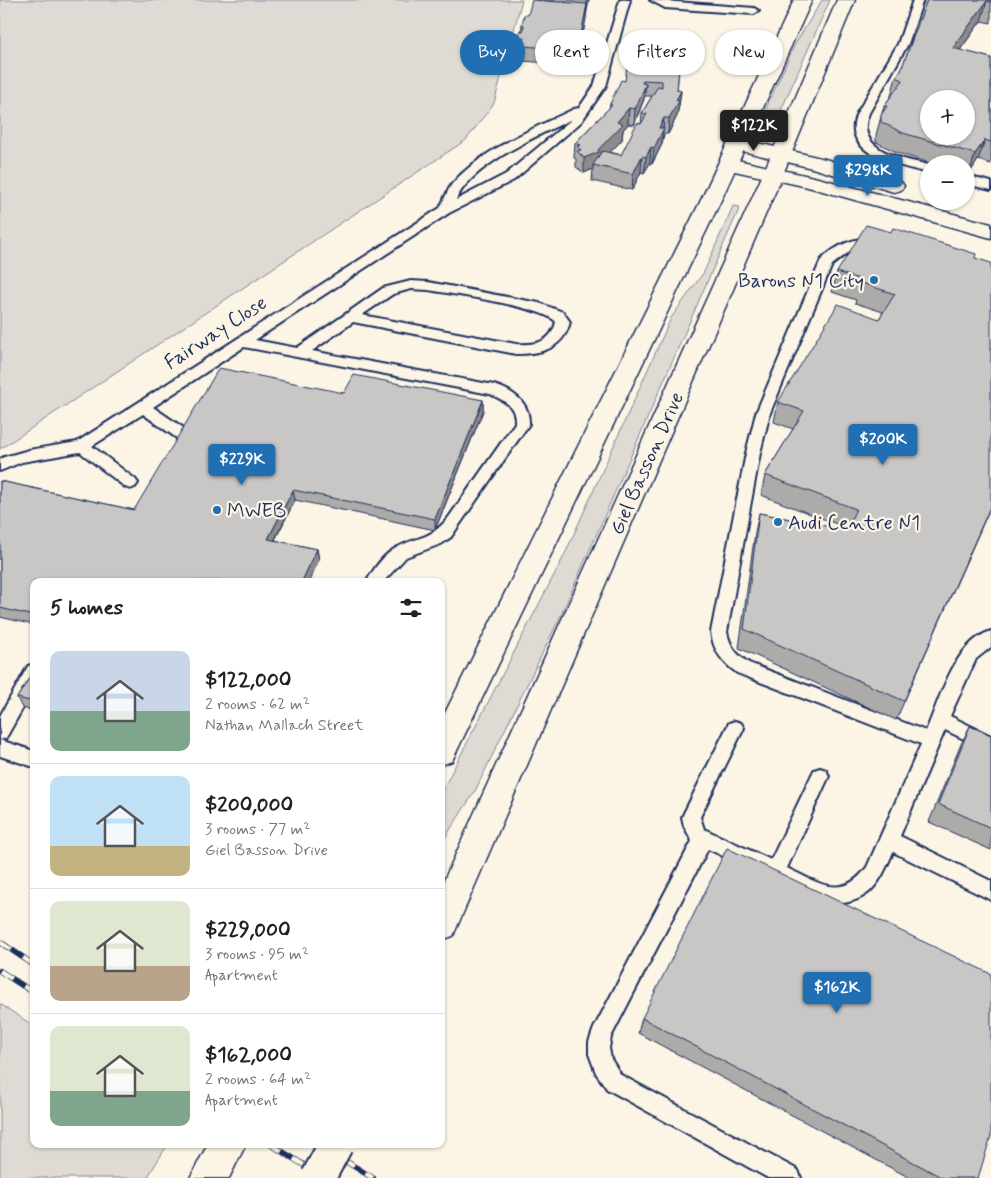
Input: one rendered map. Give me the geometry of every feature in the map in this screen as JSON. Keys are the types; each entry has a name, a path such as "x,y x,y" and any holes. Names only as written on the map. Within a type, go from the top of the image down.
{"main road":[{"path":"445,744 732,154 803,0"},
{"name":"Giel Basson Drive","path":"445,916 777,164 846,0"},
{"path":"732,154 777,164 991,231"},
{"path":"777,164 818,163 920,194"},
{"path":"970,210 991,217"},
{"path":"209,1178 226,1148"},
{"path":"318,1178 334,1148"}],"lane":[{"name":"Fairway Close","path":"0,466 9,461 66,451 82,446 445,210 510,177 577,120 587,107 600,86 625,0"},
{"path":"655,0 665,5 754,11"},
{"path":"918,0 903,44 858,125 860,135 879,154 920,167"},
{"path":"445,210 456,187 484,164 514,145 587,107"},
{"path":"514,145 516,151 525,155 539,154"},
{"path":"975,181 989,182"},
{"path":"894,243 870,241 851,244 836,252 826,263 763,413 753,453 719,632 724,652 743,668 932,741"},
{"path":"298,353 349,317 388,291 410,285 428,286 534,306 558,315 563,322 562,330 554,342 532,350 516,349 349,317"},
{"path":"242,342 494,390 519,405 523,414 522,424 445,533 430,542 400,553 377,578"},
{"path":"142,406 183,435"},
{"path":"82,446 130,483"},
{"path":"735,728 691,817 698,835 826,895 846,895 859,889 871,880 962,668 970,654 991,638"},
{"path":"0,733 30,678"},
{"path":"941,720 991,744"},
{"path":"0,748 30,758"},
{"path":"776,870 820,776"},
{"path":"704,837 601,1035 598,1055 614,1082 790,1178"},
{"path":"889,840 991,891"}],"shaded area":[{"path":"0,0 522,0 514,30 460,30 460,75 502,75 494,103 466,140 0,449"},
{"path":"822,0 830,0 779,115 764,113 781,75 783,75 783,71 794,46"},
{"path":"733,206 740,207 562,613 475,791 445,838 445,785 565,554 671,318 704,272"},
{"path":"0,1004 30,1023 30,1148 166,1148 147,1178 0,1178"}],"building":[{"path":"532,0 587,4 582,30 535,30 535,47 525,46 525,30 523,30 524,25 522,25 524,15 528,15"},
{"path":"927,0 991,0 991,2 987,1 953,48 991,58 991,142 985,140 975,154 944,145 975,145 975,90 920,90 920,138 903,133 881,122 881,115 887,106 884,106 903,80 896,77 901,70"},
{"path":"626,75 678,75 677,90 681,91 676,100 679,101 669,118 664,118 659,128 664,128 654,148 651,147 646,157 642,156 633,174 593,165 602,151 621,155 637,123 641,124 647,114 642,113 658,86 662,87 662,81 643,80 642,83 646,84 635,109 629,108 617,122 623,124 598,150 599,152 584,158 577,151 581,150 577,146 581,145 575,143 612,105 610,104 621,80 625,81"},
{"path":"866,225 891,232 893,228 976,254 975,258 991,263 991,505 904,701 744,629 759,513 846,530 856,509 765,475 804,411 778,402 838,304 879,319 895,294 861,283 862,280 837,272"},
{"name":"MWEB","path":"219,368 344,393 354,375 483,400 435,519 293,490 268,539 317,549 303,578 30,578 30,615 0,608 0,481 134,510"},
{"path":"30,677 30,701 17,698"},
{"path":"970,726 991,735 991,828 938,804"},
{"path":"727,848 991,974 991,1136 978,1178 943,1178 642,1018"}],"railway":[{"path":"0,942 30,962"},
{"path":"0,971 30,990"},
{"path":"276,1148 325,1178"},
{"path":"324,1148 373,1178"}],"place":[{"name":"Barons N1 City","path":"874,280"},
{"name":"MWEB","path":"217,510"},
{"name":"Audi Centre N1","path":"778,522"}]}
